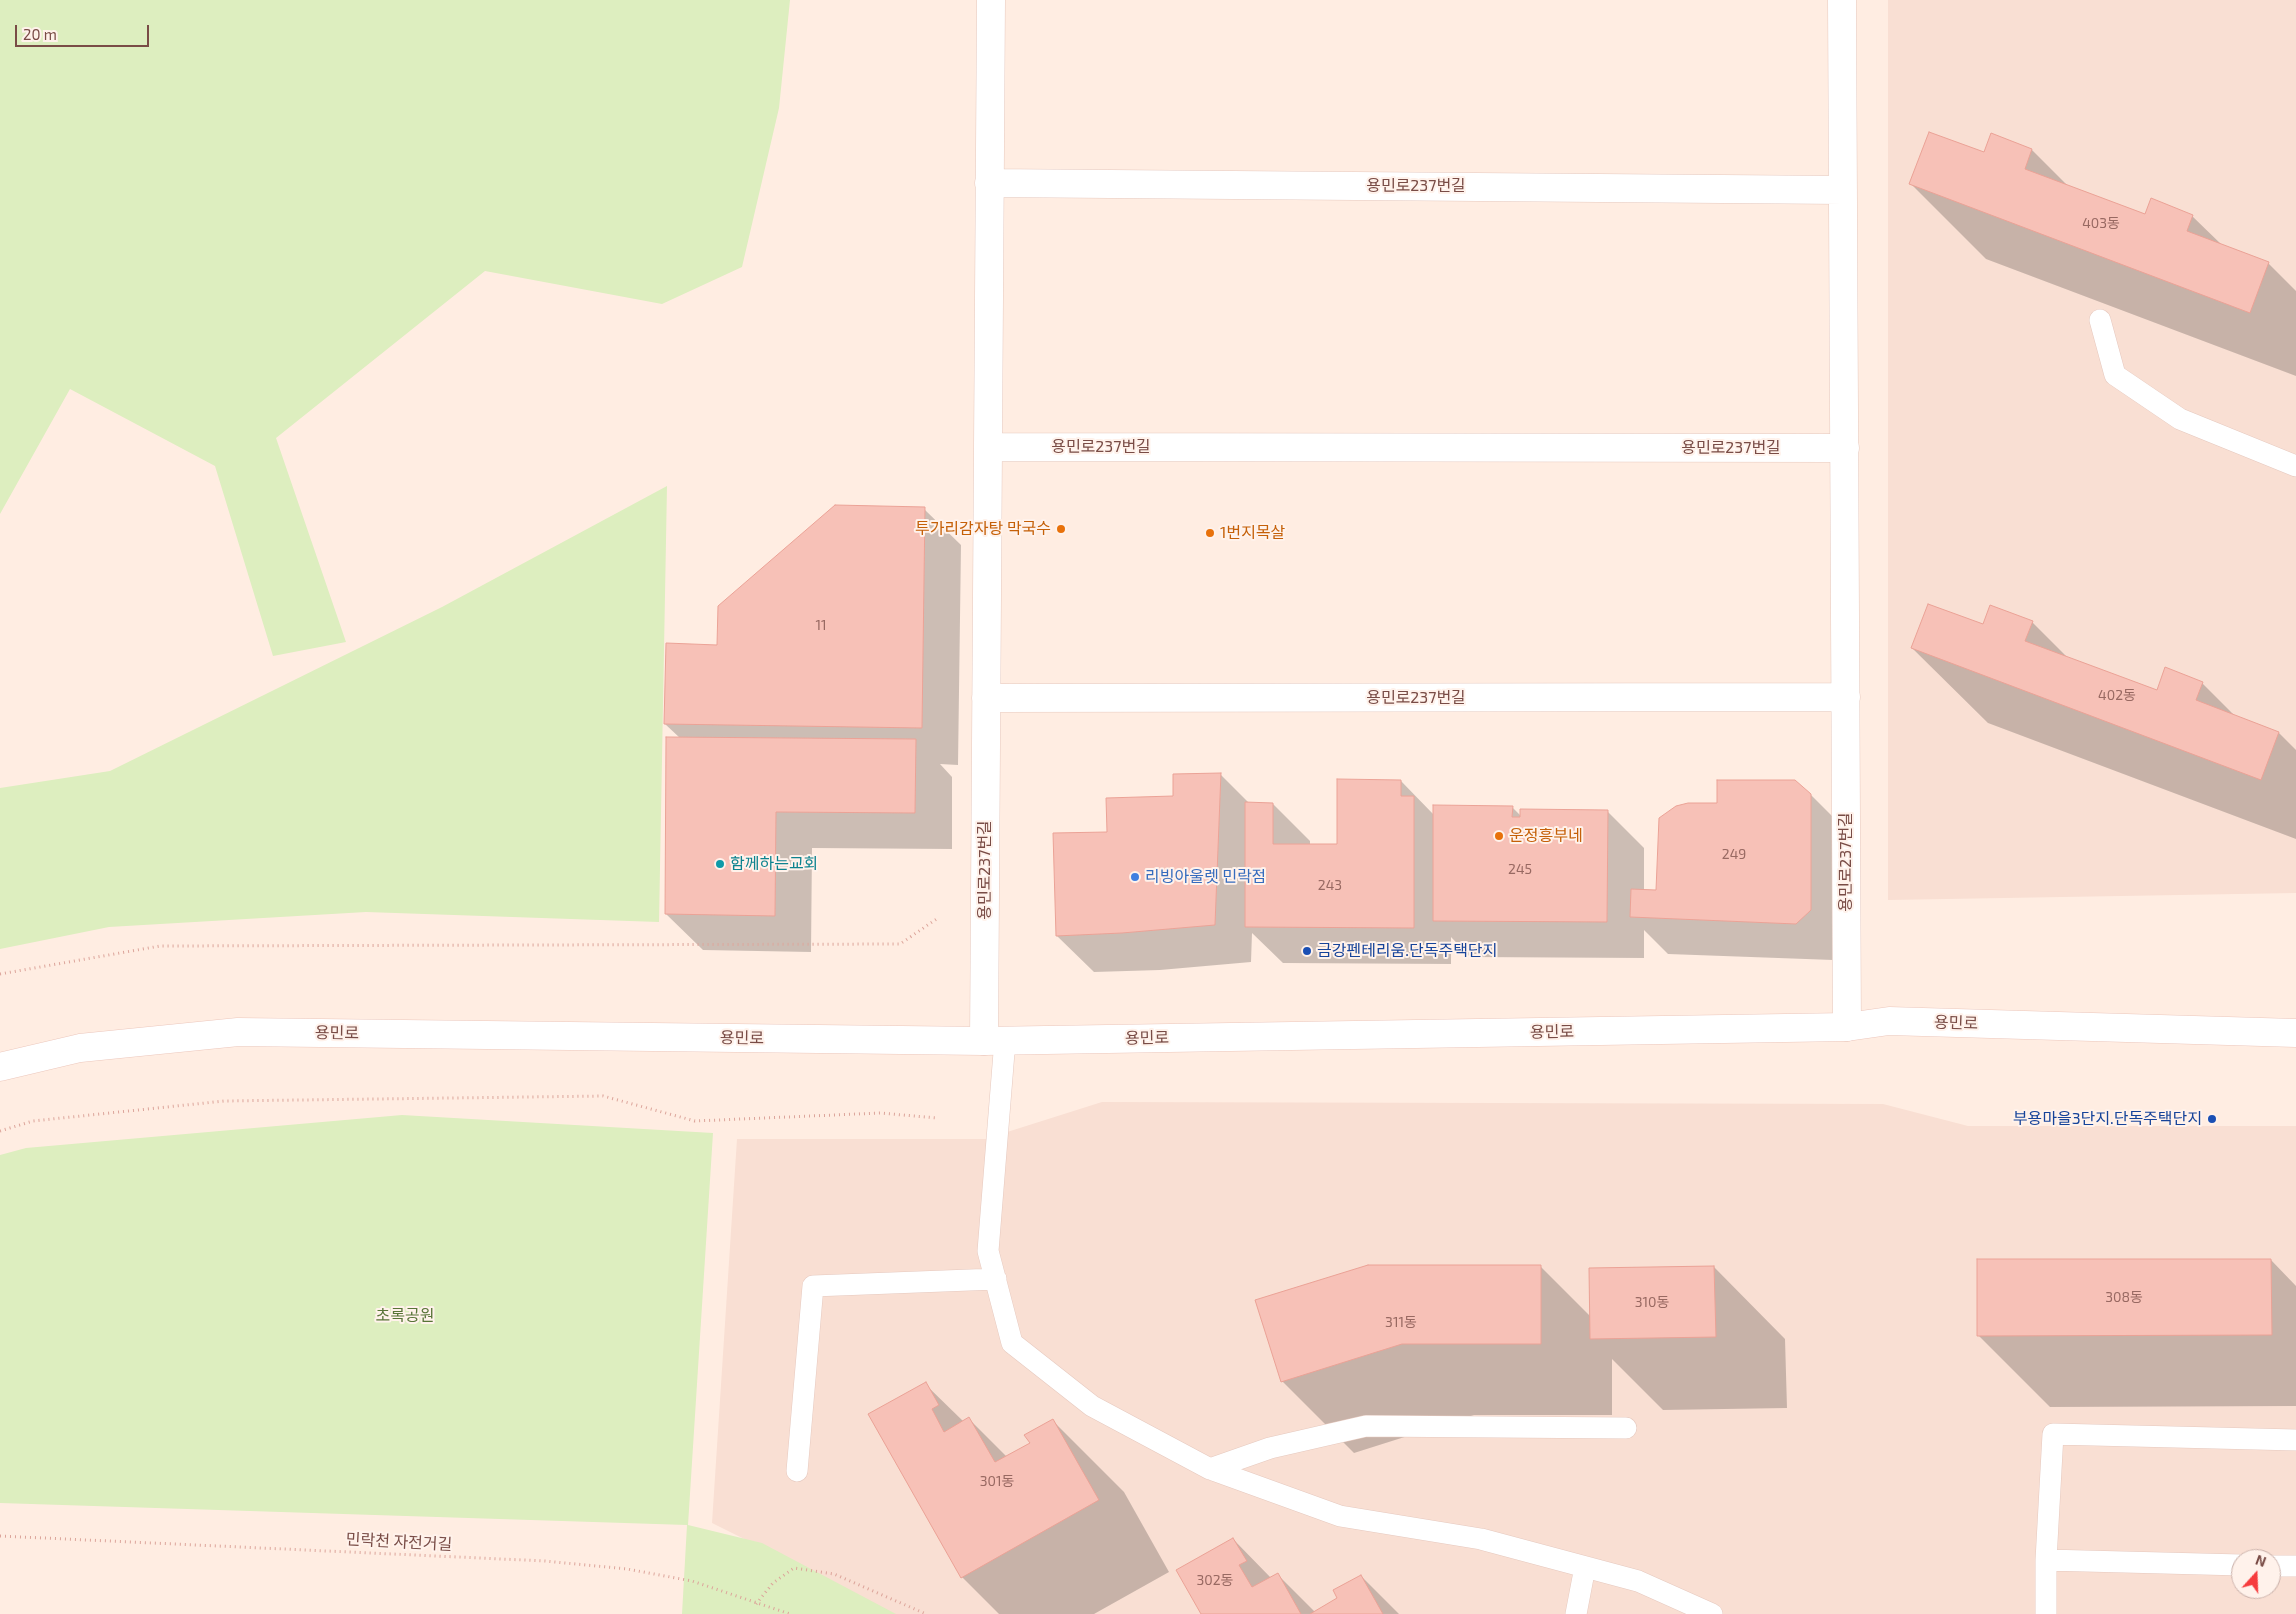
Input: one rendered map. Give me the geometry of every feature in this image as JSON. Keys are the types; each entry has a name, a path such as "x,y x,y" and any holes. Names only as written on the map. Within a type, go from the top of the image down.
{"street":[{"name":"용민로237번길","path":"991,0 986,698 995,1041"},
{"name":"용민로237번길","path":"1842,0 1846,1027"},
{"name":"용민로237번길","path":"989,183 1843,190"},
{"name":"용민로237번길","path":"988,447 1845,448"},
{"name":"용민로237번길","path":"986,698 1846,697"},
{"name":"용민로","path":"0,1067 80,1048 238,1032 995,1041 1846,1027 1890,1021 2296,1033"}],"lane":[{"path":"2100,320 2115,375 2180,420 2296,466"},
{"path":"995,1041 988,1251 1012,1343 1092,1406 1210,1469 1340,1516 1481,1539 1638,1581 1712,1614"},
{"path":"797,1471 812,1286 996,1279"},
{"path":"1210,1469 1270,1448 1366,1426 1626,1428"},
{"path":"2046,1614 2046,1560 2053,1434 2296,1440"},
{"path":"2046,1560 2231,1565"},
{"path":"2281,1566 2296,1566"},
{"path":"1576,1614 1585,1567"}],"path":[{"path":"0,974 160,946 900,944 938,918"},
{"path":"0,1131 33,1121 224,1101 283,1100 603,1096 695,1121 880,1113 938,1118"},
{"name":"민락천 자전거길","path":"0,1536 544,1561 618,1568 692,1581 790,1614"},
{"path":"756,1604 773,1583 794,1568 834,1574 926,1614"}],"shaded area":[{"path":"1888,0 2296,0 2296,893 1888,900"},
{"path":"1102,1102 1883,1104 1968,1126 2296,1126 2296,1614 895,1614 712,1523 737,1139 985,1139"}],"green space":[{"path":"0,0 790,0 779,108 742,267 662,304 485,271 276,438 346,642 273,656 215,466 70,389 0,514"},
{"path":"667,486 659,922 366,912 109,927 0,949 0,788 110,771 442,607"},
{"name":"초록공원","path":"402,1115 713,1133 688,1525 762,1543 896,1614 682,1614 687,1525 0,1503 0,1155 26,1148"}],"building":[{"path":"1929,132 1984,152 1991,133 2032,149 2025,169 2145,214 2151,198 2193,215 2187,231 2269,262 2250,313 1909,184"},
{"path":"835,505 925,507 922,728 664,724 666,643 717,645 718,606"},
{"path":"1928,604 1983,624 1990,605 2033,621 2025,641 2157,690 2165,667 2203,682 2196,700 2279,732 2261,780 1911,648"},
{"name":"함께하는교회","path":"666,737 916,739 915,813 776,812 775,916 665,914"},
{"path":"1221,773 1215,925 1122,933 1056,936 1053,833 1107,832 1106,798 1173,796 1173,774"},
{"path":"1337,779 1401,780 1401,796 1414,796 1414,928 1245,927 1245,802 1273,803 1273,844 1337,844"},
{"path":"1717,780 1795,780 1811,794 1811,910 1796,924 1630,917 1631,889 1656,890 1659,818 1676,806 1688,803 1717,803"},
{"path":"1433,805 1513,806 1512,817 1520,817 1520,809 1608,810 1607,922 1433,921"},
{"path":"1977,1259 2271,1259 2272,1335 1977,1336"},
{"path":"1368,1265 1541,1265 1541,1344 1402,1344 1281,1382 1255,1300"},
{"path":"1714,1266 1716,1337 1590,1339 1589,1268"},
{"path":"926,1382 939,1405 932,1409 944,1432 969,1417 995,1462 1030,1443 1024,1435 1053,1419 1099,1500 961,1578 868,1414"},
{"path":"1233,1538 1247,1561 1239,1565 1252,1587 1278,1573 1301,1614 1201,1614 1176,1570"},
{"path":"1361,1575 1383,1614 1310,1614 1337,1598 1333,1590"}],"place":[{"name":"투가리감자탕 막국수","path":"1061,529"},
{"name":"1번지목살","path":"1210,533"},
{"name":"운정흥부네","path":"1499,836"},
{"name":"함께하는교회","path":"720,864"},
{"name":"리빙아울렛 민락점","path":"1135,877"},
{"name":"금강펜테리움.단독주택단지","path":"1307,951"},
{"name":"부용마을3단지.단독주택단지","path":"2212,1119"}]}
